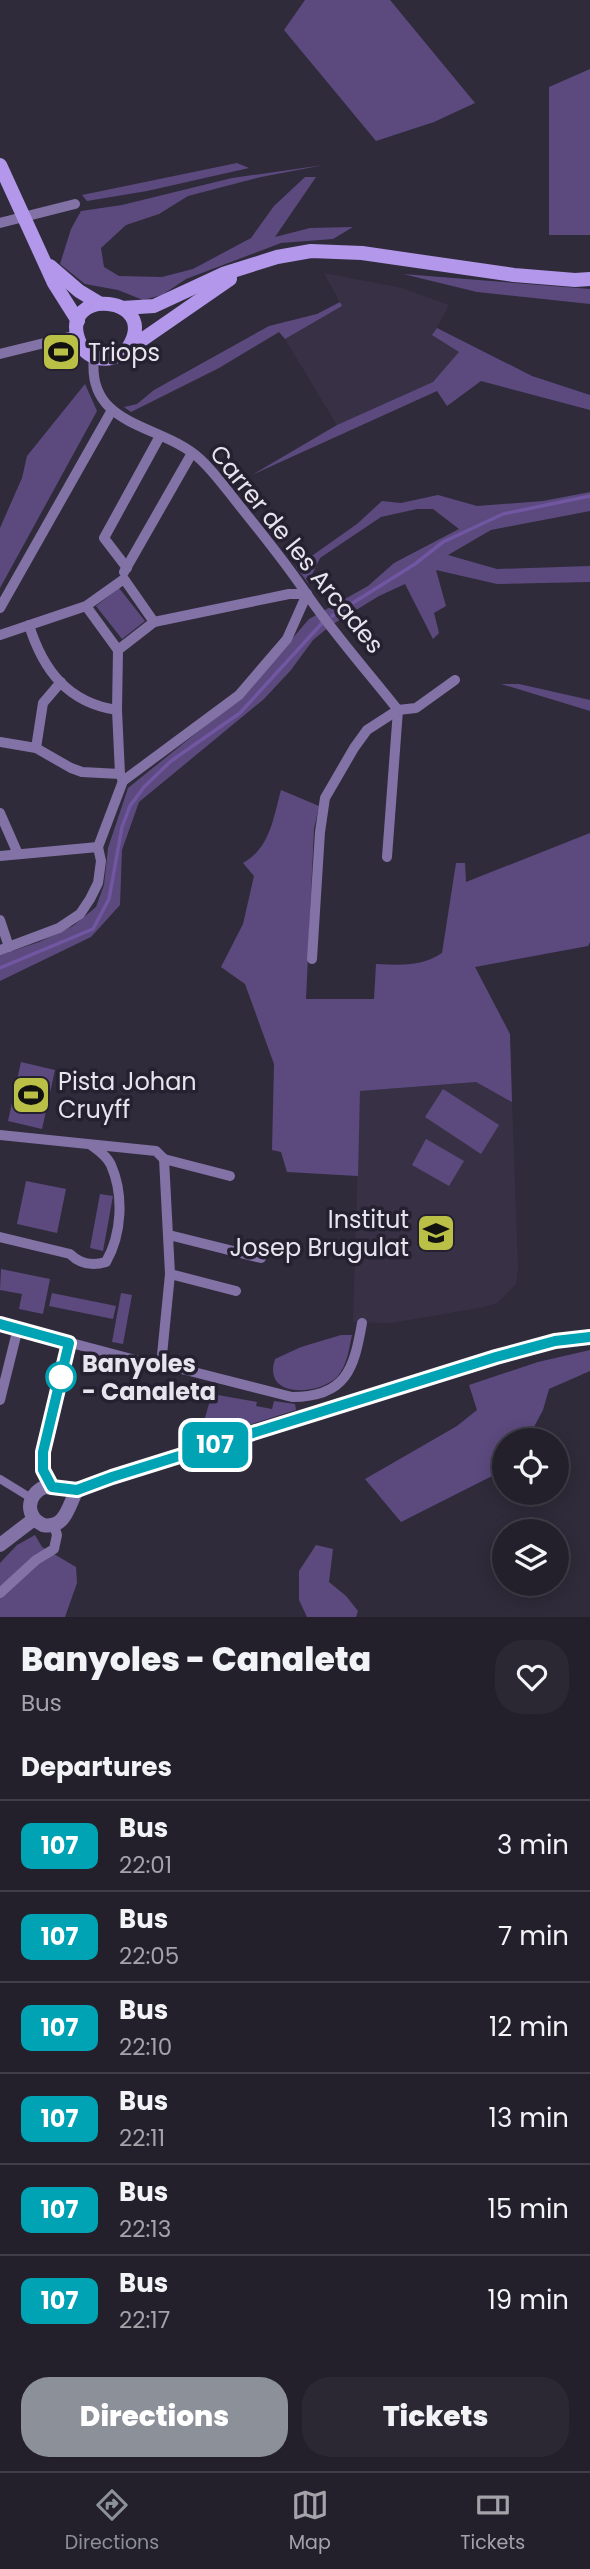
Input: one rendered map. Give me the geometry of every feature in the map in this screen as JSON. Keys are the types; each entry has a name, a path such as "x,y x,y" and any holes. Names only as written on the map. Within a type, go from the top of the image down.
{"main road":[{"path":"0,165 23,219 78,328 85,351 94,357 113,358 247,268"},
{"path":"122,308 147,307 166,302 223,274 293,253 323,251 362,253 514,275 590,279"},
{"path":"44,260 99,303"},
{"path":"78,328 86,309 99,303 114,303 130,316 134,327 128,348"}],"street":[{"path":"0,223 75,204"},
{"path":"0,354 78,328"},
{"path":"0,608 112,410 96,388 93,377 94,357"},
{"name":"Carrer de les Arcades","path":"112,410 192,453 208,468 398,710"},
{"path":"154,622 104,538 160,436"},
{"path":"0,635 86,606 125,573 192,453"},
{"path":"0,742 36,748 82,772 122,777 239,695 287,639 307,594 289,594 154,622 118,650"},
{"path":"0,920 5,948 59,928 80,914 98,883 101,862 98,847 122,777 117,710 118,650 86,606"},
{"path":"29,625 44,660 72,694 98,707 117,710"},
{"path":"312,959 320,832 325,797 367,730 398,710 416,708 455,680"},
{"path":"36,748 43,703 61,682"},
{"path":"387,856 398,710"},
{"path":"0,813 18,854"},
{"path":"0,856 98,847"},
{"path":"0,1135 156,1152 164,1159 230,1177"},
{"path":"0,1237 70,1254 77,1261 97,1265 106,1262 118,1234 120,1217 117,1192 111,1164 91,1145"},
{"path":"161,1365 170,1275 164,1159"},
{"path":"169,1235 261,1258"},
{"path":"170,1275 236,1291"},
{"path":"0,1324 143,1362 263,1388 292,1397 310,1397 341,1382 358,1349 362,1322"},
{"path":"0,1400 18,1328"},
{"path":"77,1490 66,1516 54,1525 43,1525 34,1519 29,1506 31,1497 40,1489 77,1490 496,1357 555,1341 590,1337"},
{"path":"68,1506 65,1496 55,1488 43,1470 43,1452 69,1343"},
{"path":"0,1479 31,1497"},
{"path":"0,1545 34,1519"},
{"path":"0,1593 36,1560 54,1549 57,1535 54,1525"}],"shaded area":[{"path":"305,0 390,0 475,103 434,122 376,141 284,30"},
{"path":"590,69 590,235 549,235 549,87"},
{"path":"237,163 249,168 147,191 87,201 82,195"},
{"path":"324,165 261,177 188,196 159,214 126,225 101,248 104,267 119,276 162,277 193,269 251,238 274,206 305,177 316,177 275,237 310,228 353,227 333,239 281,243 186,279 162,295 143,300 118,290 85,284 60,264 71,229 81,211 122,205 232,178"},
{"path":"324,273 402,288 449,305 433,335 460,352 433,382 337,425 285,339 342,306"},
{"path":"403,274 590,289 590,304 477,292"},
{"path":"340,302 342,306 285,339 279,332 219,368 131,412 124,407 137,404 154,390 269,326 317,314"},
{"path":"437,328 532,376 590,395 590,410 481,381 447,406 437,391 252,475 337,425 433,382 459,352 432,335"},
{"path":"85,384 97,411 0,588 0,528 22,478 27,456"},
{"path":"590,492 590,511 491,530 448,555 497,569 590,566 590,582 497,584 436,570 446,606 434,613 439,633 433,639 405,584 379,596 330,626 313,640 291,670 264,699 139,802 122,850 120,905 91,937 0,981 0,955 39,942 73,926 96,907 104,885 108,848 128,788 246,693 309,619 368,586 394,563 459,529 433,509 417,509 381,517 320,558 308,583 296,567 357,524 382,501 401,503 438,495 477,506 543,501"},
{"path":"119,588 145,621 122,639 96,606"},
{"path":"501,684 519,684 590,700 590,711"},
{"path":"281,790 319,806 314,829 306,999 374,999 376,964 418,963 442,953 456,863 465,863 466,882 590,833 588,946 475,967 510,1034 512,1102 476,1082 360,1091 358,1176 287,1172 281,1152 272,1150 274,1064 245,984 221,967 243,924 254,876 243,863 252,857 265,841"},
{"name":"Pista Johan Cruyff","path":"21,1062 55,1070 42,1129 8,1121"},
{"name":"Institut Josep Brugulat","path":"476,1082 512,1102 518,1269 516,1284 497,1303 484,1307 391,1323 353,1322 360,1091"},
{"path":"443,1089 499,1125 481,1154 425,1117"},
{"path":"426,1139 464,1161 449,1186 412,1165"},
{"path":"26,1181 66,1189 57,1233 17,1224"},
{"path":"100,1194 113,1196 103,1251 90,1248"},
{"path":"1,1269 50,1279 43,1314 19,1309 22,1294 0,1290"},
{"path":"52,1293 116,1306 113,1319 49,1306"},
{"path":"121,1293 132,1295 123,1344 112,1342"},
{"path":"341,1335 352,1335 349,1352 337,1377 317,1388 305,1390 284,1387 276,1381 273,1372 275,1359 301,1347"},
{"path":"590,1350 590,1371 549,1389 543,1410 533,1428 492,1428 492,1476 401,1522 365,1479 457,1426 477,1410 469,1385 538,1362"},
{"path":"212,1394 257,1402 256,1406 272,1409 274,1401 295,1404 296,1410 198,1441"},
{"path":"35,1535 42,1547 76,1567 77,1583 65,1617 0,1617 0,1563 17,1545"},
{"path":"316,1545 333,1549 329,1582 346,1596 358,1611 356,1617 307,1617 299,1600 299,1571"}],"waterway":[{"path":"332,616 415,564 443,542 503,514 590,496"},
{"path":"0,968 93,929 109,899 122,827 130,806 144,787 171,761 240,713 324,621"}],"bus line":[{"name":"107","path":"0,1324 69,1343 43,1452 43,1470 52,1487 77,1490 496,1357 555,1341 590,1337"}],"place":[{"name":"Triops","path":"61,352"},
{"name":"Pista Johan Cruyff","path":"31,1095"},
{"name":"Institut Josep Brugulat","path":"436,1233"},
{"name":"Banyoles - Canaleta","path":"61,1377"}]}
